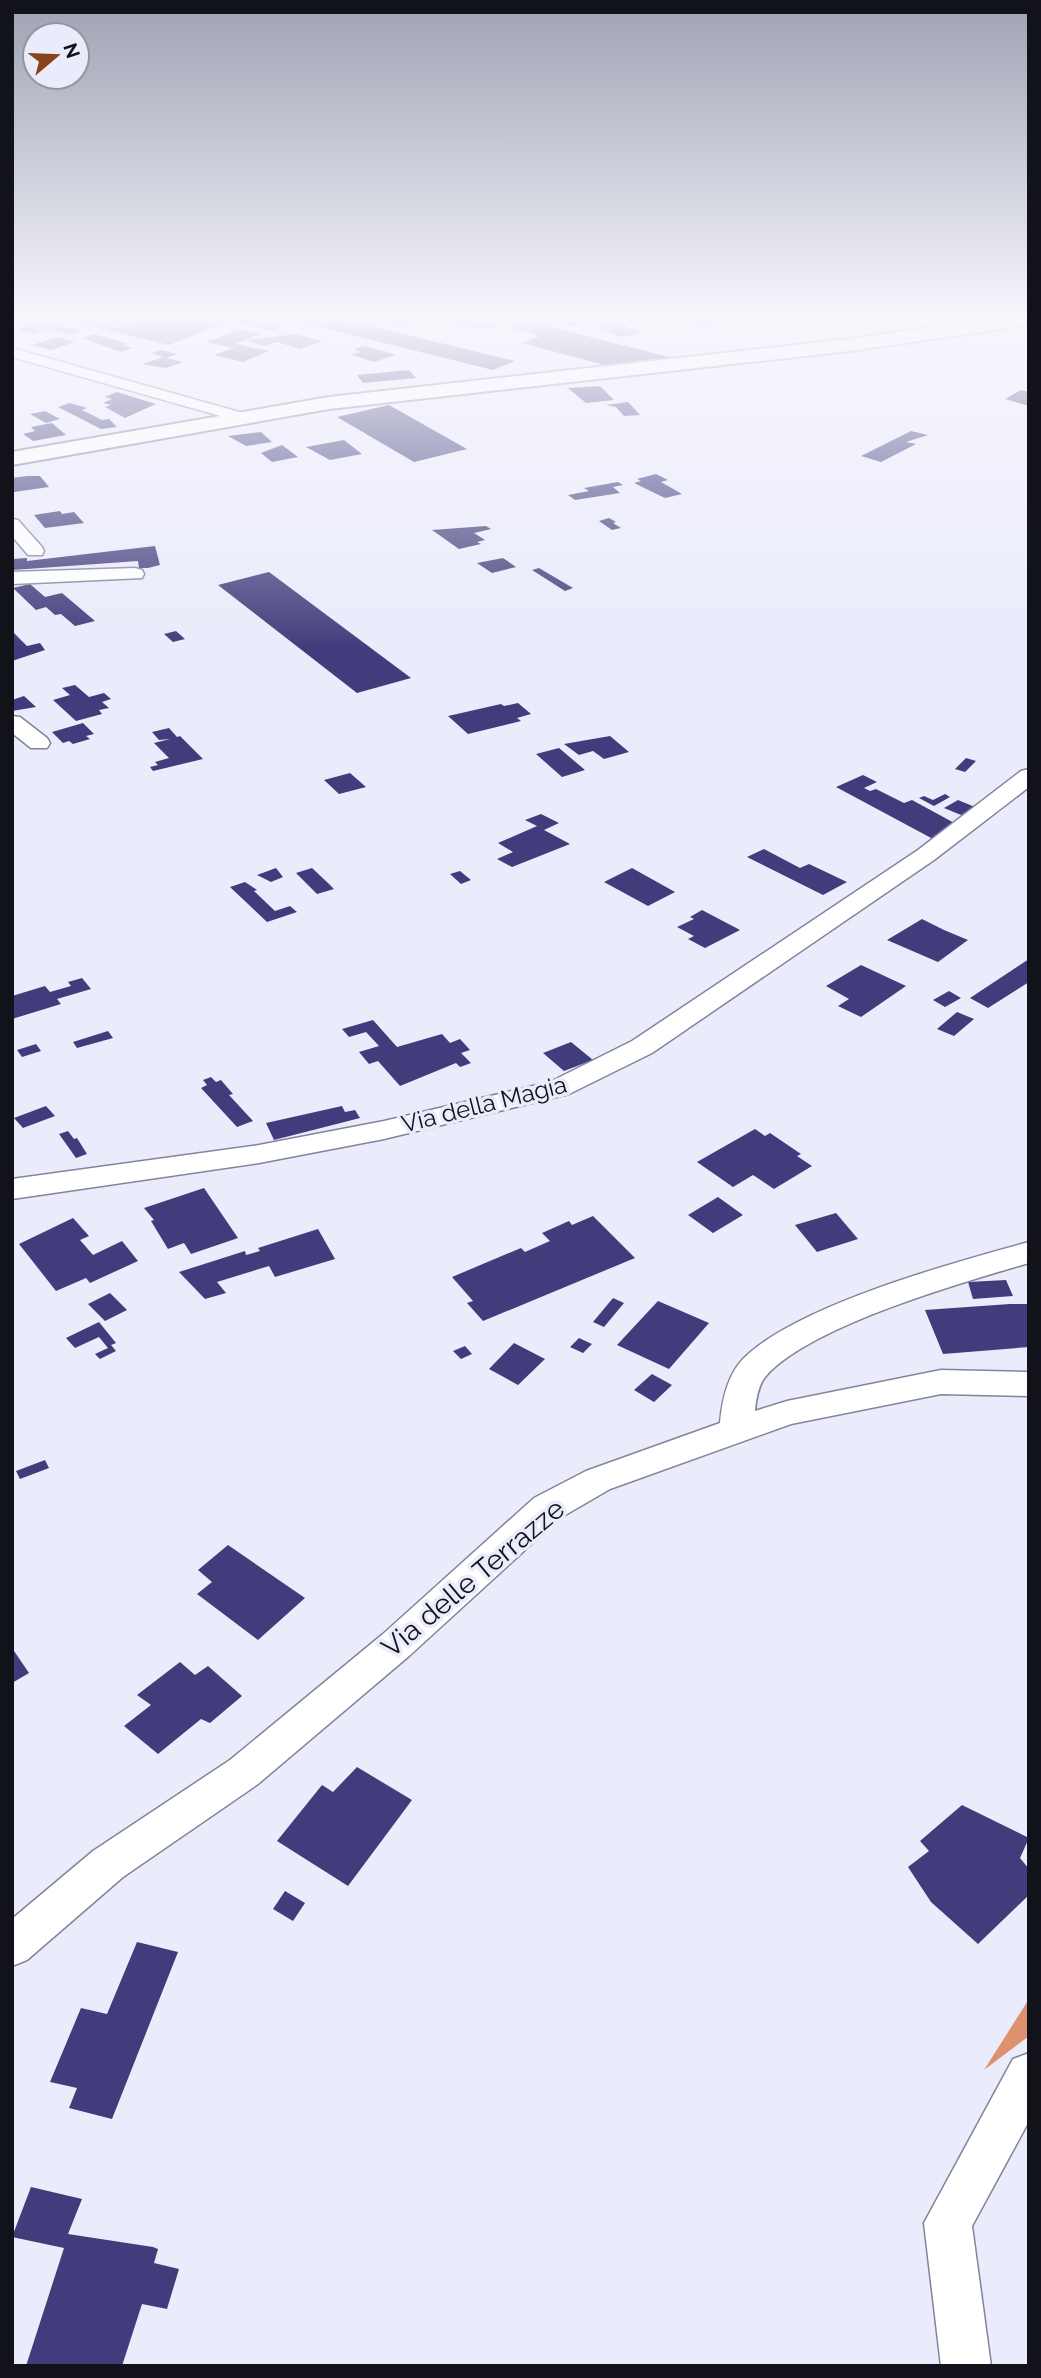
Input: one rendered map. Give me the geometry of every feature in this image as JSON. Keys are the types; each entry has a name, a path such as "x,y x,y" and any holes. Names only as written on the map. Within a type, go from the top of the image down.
{"main road":[{"path":"12,459 193,427"}],"street":[{"path":"12,524 35,551"},
{"path":"12,578 135,574"},
{"path":"12,722 39,743"},
{"name":"Via della Magia","path":"12,1189 259,1154 384,1130 559,1088 642,1047 967,824 1029,776"},
{"path":"737,1430 738,1401 753,1368 793,1338 885,1300 1029,1252"},
{"name":"Via delle Terrazze","path":"12,1945 108,1864 244,1772 396,1645 547,1508 598,1480 787,1413 942,1382 1029,1384"},
{"path":"966,2366 948,2223 1029,2075"}],"shaded area":[{"path":"1029,1999 1029,2036 984,2070"}],"building":[{"path":"31,427 57,427 66,435 33,441 23,434 35,431"},
{"path":"354,427 428,427 467,449 414,462"},
{"path":"911,431 928,435 906,442 916,444 881,462 861,456"},
{"path":"261,432 272,442 246,446 228,436"},
{"path":"344,440 362,454 330,460 306,447"},
{"path":"282,445 298,457 272,462 261,453"},
{"path":"656,474 668,480 661,482 682,494 665,498 634,483 641,481 637,479"},
{"path":"40,476 49,487 14,492 12,478"},
{"path":"618,482 623,485 613,487 620,493 575,500 568,495 589,491 584,488"},
{"path":"60,511 62,514 74,512 84,523 45,528 34,515"},
{"path":"609,518 621,528 612,530 599,521"},
{"path":"486,526 491,529 474,533 485,540 477,542 481,544 459,549 432,530"},
{"path":"155,546 160,565 148,568 139,568 138,561 13,570 12,559 27,558 27,561"},
{"path":"503,558 516,567 492,573 477,563"},
{"path":"539,568 573,588 565,591 532,570"},
{"path":"269,572 411,678 357,693 218,585"},
{"path":"30,584 45,597 62,593 95,621 75,626 61,614 55,615 46,607 36,610 13,588"},
{"path":"12,631 27,646 40,643 45,650 12,661"},
{"path":"176,631 185,639 173,642 164,634"},
{"path":"75,685 89,697 104,693 111,699 102,702 109,708 99,710 102,714 76,721 53,700 70,695 62,688"},
{"path":"24,696 36,707 12,711 12,700"},
{"path":"518,703 531,714 517,718 521,721 468,734 448,716 501,704 504,706"},
{"path":"83,723 94,734 86,736 90,739 73,744 69,741 63,743 52,732"},
{"path":"169,728 203,759 153,771 150,767 158,765 155,762 169,758 154,743 170,739 159,740 152,732"},
{"path":"610,736 629,752 604,759 593,751 579,755 564,744"},
{"path":"559,748 585,770 562,777 536,754"},
{"path":"966,758 976,761 965,772 955,769"},
{"path":"350,773 366,787 339,794 324,780"},
{"path":"863,775 877,782 864,788 870,791 876,789 904,803 912,800 958,825 933,839 836,787"},
{"path":"945,794 950,797 934,806 919,798 924,796 933,800"},
{"path":"958,800 975,807 961,815 944,808"},
{"path":"541,814 559,823 544,830 570,844 512,867 497,859 513,852 498,843 537,826 525,820"},
{"path":"764,849 800,868 809,864 847,882 823,895 747,857"},
{"path":"276,868 283,877 271,882 257,875"},
{"path":"312,868 334,889 317,894 296,873"},
{"path":"632,868 675,892 648,906 604,882"},
{"path":"460,871 471,880 461,884 450,874"},
{"path":"245,882 257,890 254,891 275,911 290,906 297,912 267,922 230,887"},
{"path":"702,910 740,930 705,948 688,939 694,936 677,927 694,919 690,917"},
{"path":"922,919 968,940 938,962 887,940"},
{"path":"1029,959 1029,982 988,1008 970,998"},
{"path":"861,965 906,986 861,1017 838,1006 849,999 826,986"},
{"path":"82,978 91,989 57,999 61,1004 12,1019 12,996 45,986 50,992 71,986 68,982"},
{"path":"949,991 961,998 945,1007 933,1000"},
{"path":"957,1012 974,1019 954,1036 937,1029"},
{"path":"373,1020 397,1047 442,1034 450,1043 460,1039 470,1050 461,1053 471,1063 460,1067 456,1063 400,1086 378,1061 369,1064 359,1052 379,1046 366,1032 349,1037 342,1029"},
{"path":"108,1031 113,1038 77,1048 73,1042"},
{"path":"571,1042 593,1060 564,1071 543,1053"},
{"path":"36,1044 41,1051 22,1057 17,1050"},
{"path":"211,1077 216,1082 221,1080 233,1094 229,1095 253,1121 237,1127 201,1088 207,1085 203,1080"},
{"path":"46,1106 55,1116 23,1128 14,1118"},
{"path":"342,1106 345,1112 355,1110 360,1118 274,1140 266,1123"},
{"path":"755,1129 765,1136 770,1133 801,1154 797,1156 812,1166 774,1189 753,1175 733,1187 697,1162"},
{"path":"68,1131 74,1139 77,1138 87,1154 76,1158 59,1134"},
{"path":"204,1188 238,1238 191,1254 184,1243 168,1249 151,1221 154,1220 144,1208"},
{"path":"718,1197 743,1215 713,1233 688,1215"},
{"path":"836,1213 858,1239 817,1252 795,1225"},
{"path":"593,1216 635,1258 483,1321 467,1303 473,1301 452,1277 521,1248 525,1252 550,1241 542,1233 569,1221 572,1225"},
{"path":"73,1218 89,1236 80,1240 93,1255 122,1241 138,1261 90,1283 86,1278 56,1291 19,1244"},
{"path":"318,1229 335,1259 275,1277 269,1266 217,1282 226,1293 205,1299 179,1272 245,1251 246,1255 260,1251 258,1248"},
{"path":"1006,1280 1013,1296 973,1299 968,1282"},
{"path":"110,1293 127,1310 105,1321 88,1304"},
{"path":"613,1298 624,1303 604,1327 593,1322"},
{"path":"658,1301 709,1323 669,1369 617,1345"},
{"path":"1029,1304 1029,1347 943,1354 925,1310"},
{"path":"99,1322 116,1343 111,1345 116,1351 100,1359 95,1354 108,1348 99,1337 75,1348 66,1338"},
{"path":"579,1338 592,1344 583,1353 570,1347"},
{"path":"514,1343 545,1359 518,1385 489,1369"},
{"path":"465,1346 472,1354 461,1359 453,1351"},
{"path":"652,1374 672,1385 654,1402 634,1390"},
{"path":"45,1460 49,1468 20,1479 16,1471"},
{"path":"228,1545 305,1598 258,1640 197,1594 212,1582 198,1570"},
{"path":"12,1648 29,1673 12,1683"},
{"path":"180,1662 195,1675 208,1666 242,1696 210,1723 201,1719 158,1754 124,1726 151,1705 137,1695"},
{"path":"357,1767 412,1800 348,1886 277,1841 322,1785 333,1792"},
{"path":"962,1805 1029,1838 1020,1858 1029,1869 1029,1895 978,1944 931,1902 908,1867 929,1851 920,1841"},
{"path":"285,1891 305,1903 293,1921 273,1909"},
{"path":"137,1942 178,1952 112,2119 69,2108 77,2088 50,2082 81,2008 107,2014"},
{"path":"31,2187 82,2199 68,2234 153,2247 158,2249 154,2263 179,2269 167,2309 142,2304 122,2366 26,2366 64,2248 12,2237"}]}
